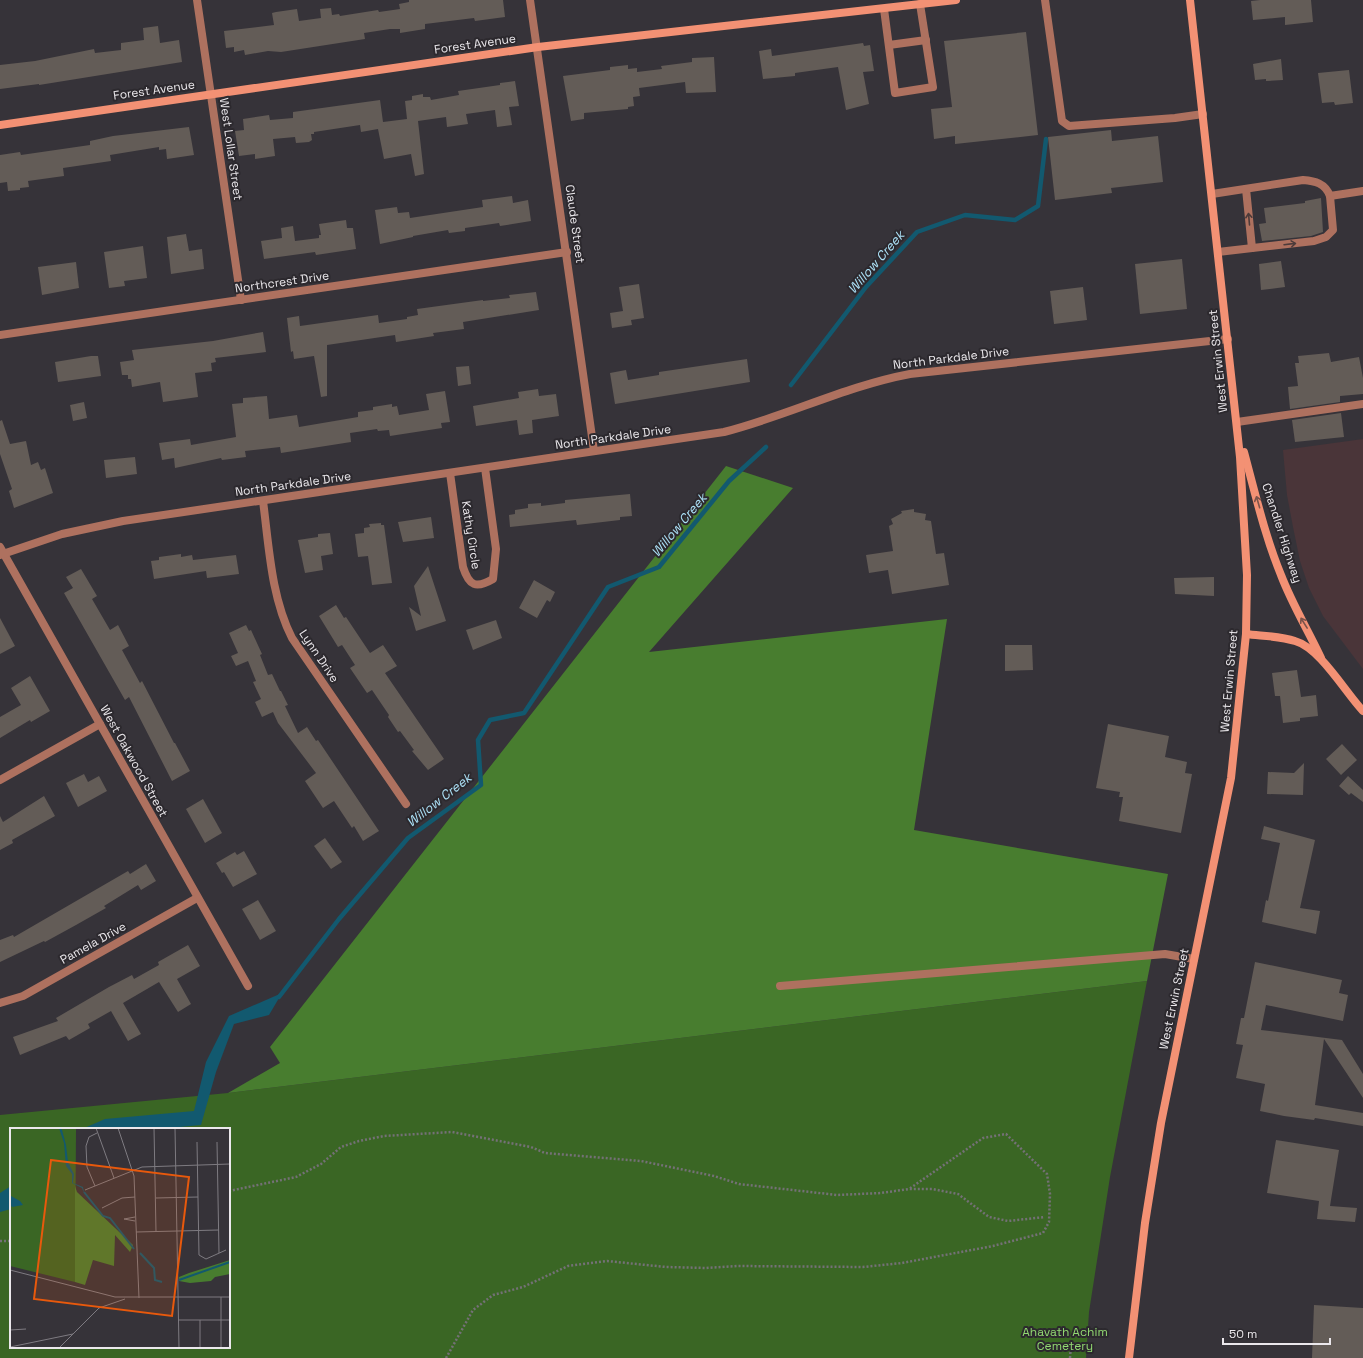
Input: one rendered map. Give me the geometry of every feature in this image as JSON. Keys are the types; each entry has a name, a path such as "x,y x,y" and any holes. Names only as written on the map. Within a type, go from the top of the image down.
{"main road":[{"name":"Forest Avenue","path":"0,125 538,47 956,0"},
{"name":"West Erwin Street","path":"1129,1358 1144,1230 1155,1158 1168,1085 1231,778 1246,634 1247,568 1237,422 1190,0"},
{"name":"Chandler Highway","path":"1238,434 1273,555 1289,594 1308,629 1321,658"},
{"name":"Chandler Highway","path":"1246,634 1296,641 1307,646 1321,658 1363,711"}],"street":[{"name":"West Lollar Street","path":"197,0 241,300"},
{"name":"Claude Street","path":"530,0 538,47 594,451"},
{"path":"1045,0 1062,121 1069,126 1175,118 1203,114"},
{"path":"884,9 895,93 933,87 920,4"},
{"path":"889,45 926,40"},
{"path":"1212,194 1303,180 1315,181 1327,188 1330,196 1333,230 1326,237 1314,241 1218,252"},
{"path":"1246,188 1252,248"},
{"path":"1330,196 1363,191"},
{"name":"Northcrest Drive","path":"0,335 567,252"},
{"name":"North Parkdale Drive","path":"1,552 62,534 107,524 724,432 765,421 875,382 910,374 1228,339"},
{"path":"1237,422 1363,404"},
{"name":"Kathy Circle","path":"450,473 464,573 466,579 472,583 485,584 493,579 496,549 485,468"},
{"name":"Lynn Drive","path":"262,501 275,588 286,627 292,638 406,804"},
{"name":"West Oakwood Street","path":"1,552 248,986"},
{"path":"0,780 100,724"},
{"name":"Pamela Drive","path":"0,1003 23,996 197,898"},
{"path":"780,986 1165,954 1194,959"}],"path":[{"path":"230,1191 296,1177 321,1164 341,1147 359,1140 384,1136 452,1132 531,1147 545,1153 641,1161 714,1176 739,1184 837,1195 880,1193 909,1189 932,1189 958,1194 989,1217 1008,1221 1046,1217"},
{"path":"446,1358 473,1310 493,1295 523,1286 568,1266 607,1261 666,1267 706,1268 737,1266 863,1267 902,1263 993,1246 1043,1234 1049,1222 1050,1194 1047,1174 1006,1134 982,1138 909,1189"},
{"path":"1070,1358 1071,1344"}],"shaded area":[{"path":"1363,439 1363,669 1323,616 1309,588 1300,561 1293,527 1287,495 1283,450"}],"green space":[{"path":"726,466 793,488 649,652 947,619 914,830 1168,874 1147,981 228,1093 280,1063 270,1047"},
{"name":"Ahavath Achim Cemetery","path":"1147,981 1110,1177 1089,1312 1086,1358 0,1358 0,1115 228,1093"}],"water":[{"path":"282,993 269,1015 234,1024 216,1072 201,1125 169,1128 84,1128 105,1119 194,1111 206,1062 229,1016"},
{"path":"10,1187 10,1209 0,1212 0,1193"}],"building":[{"path":"409,0 503,0 505,17 475,21 474,18 425,24 425,29 400,33 400,29 390,29 364,33 365,39 281,52 268,51 245,55 244,50 234,52 234,47 226,48 224,31 274,25 272,13 297,9 299,21 321,18 320,9 331,8 332,15 339,14 340,16 378,10 379,12 400,9 399,4 409,2"},
{"path":"1311,0 1313,22 1285,25 1285,17 1253,20 1251,1"},
{"path":"158,26 160,43 179,40 182,62 39,85 0,89 0,65 35,61 94,49 95,53 121,50 121,43 144,40 143,28"},
{"path":"1026,32 1038,135 955,144 955,136 934,139 931,109 952,107 944,41"},
{"path":"863,43 864,46 870,45 874,71 863,72 869,104 846,110 838,67 795,73 795,76 763,79 759,51 771,49 772,56"},
{"path":"714,57 716,92 686,93 685,82 639,88 640,96 633,97 634,106 628,107 628,109 584,113 584,119 571,121 563,76 610,70 610,67 628,65 628,69 637,68 637,72 662,69 661,66 692,62 692,58"},
{"path":"1281,59 1283,80 1255,80 1253,64"},
{"path":"1349,70 1353,103 1335,105 1334,102 1322,103 1318,73"},
{"path":"515,81 519,106 509,107 512,125 497,127 495,110 466,114 468,124 447,127 446,117 418,121 424,174 415,176 411,154 384,159 378,129 361,132 360,125 314,132 314,134 311,134 312,140 309,142 296,143 295,137 273,139 275,156 255,159 255,154 239,156 235,131 244,130 243,119 269,115 270,120 293,118 293,112 380,100 383,122 407,119 405,101 412,100 412,96 423,94 423,97 430,97 431,100 459,95 458,91 500,85 500,83"},
{"path":"189,127 194,155 167,159 166,149 159,150 159,147 110,155 111,161 63,168 64,176 28,181 29,187 20,188 20,190 8,191 7,182 0,183 0,155 20,152 21,155 90,145 90,141 113,136"},
{"path":"1111,130 1112,141 1158,136 1163,182 1111,188 1112,193 1055,200 1048,137"},
{"path":"512,196 513,203 528,200 531,221 500,226 499,223 465,228 465,231 449,233 448,230 380,244 375,210 397,207 398,213 409,212 410,218 483,207 482,200"},
{"path":"1321,198 1323,232 1311,236 1262,241 1259,224 1266,223 1264,208 1305,203 1305,201"},
{"path":"346,220 347,228 353,228 356,249 316,255 315,252 264,259 261,241 282,238 281,228 293,226 295,241 319,238 319,235 321,235 319,224"},
{"path":"186,234 189,251 202,249 204,269 171,274 167,237"},
{"path":"143,246 147,278 124,281 125,286 109,288 104,252"},
{"path":"1182,259 1187,309 1140,314 1135,264"},
{"path":"1281,261 1285,287 1261,290 1259,264"},
{"path":"76,262 79,288 42,295 38,267"},
{"path":"639,284 644,318 631,320 632,325 612,328 610,313 623,311 619,287"},
{"path":"1083,287 1087,320 1054,324 1050,291"},
{"path":"536,292 539,310 463,322 464,329 433,333 434,336 396,342 395,335 327,345 327,396 321,397 314,356 294,359 293,351 291,352 287,318 299,316 300,326 378,315 379,323 407,319 407,317 418,315 417,309 510,298 509,295"},
{"path":"263,332 266,352 215,358 216,362 211,363 212,371 195,373 198,397 163,402 160,382 132,387 131,379 128,379 128,375 122,375 120,362 134,360 132,350 213,341"},
{"path":"1329,353 1331,362 1359,357 1363,378 1363,394 1340,396 1340,402 1290,409 1288,387 1298,386 1295,363 1299,363 1298,356"},
{"path":"98,356 101,376 58,382 55,362"},
{"path":"747,359 750,382 615,404 610,373 626,370 628,380 659,375 659,372"},
{"path":"469,366 471,384 458,386 456,367"},
{"path":"538,389 539,396 556,394 559,416 532,420 533,433 519,435 517,420 476,426 473,406 519,398 518,392"},
{"path":"445,391 450,422 441,423 442,428 390,436 389,430 378,431 377,429 350,433 351,442 281,453 280,447 245,451 246,457 222,460 221,458 175,468 174,458 162,460 159,443 190,439 191,445 236,437 232,404 243,403 243,398 267,396 269,419 297,415 299,427 358,417 358,412 373,410 373,407 392,404 392,407 397,406 399,415 429,410 426,394"},
{"path":"84,402 87,418 73,421 70,405"},
{"path":"1341,413 1344,437 1295,442 1292,420"},
{"path":"2,420 10,444 26,441 31,465 38,462 41,470 45,468 53,493 14,508 9,491 12,489 0,454 0,421"},
{"path":"135,457 137,474 106,478 104,460"},
{"path":"630,494 632,516 620,517 620,520 577,525 576,520 510,527 509,515 515,514 515,510 528,508 528,504 541,503 541,506 565,503 565,500"},
{"path":"914,509 914,512 926,514 925,520 931,521 936,554 944,553 949,585 892,594 888,570 869,573 866,555 893,551 889,526 893,524 891,519 902,513 901,511"},
{"path":"431,517 434,538 403,542 398,522"},
{"path":"381,523 381,525 384,525 392,583 372,585 368,556 358,557 355,534 364,533 364,528 370,527 369,524"},
{"path":"330,533 333,554 321,556 323,570 305,573 298,540 318,537 318,534"},
{"path":"181,554 181,557 192,555 193,560 236,555 239,574 207,578 206,571 154,579 151,561 159,560 159,557"},
{"path":"428,566 446,621 416,631 409,607 421,616 414,586"},
{"path":"81,569 97,596 92,599 110,630 118,625 129,646 122,650 140,683 142,681 190,771 172,781 129,697 125,700 64,593 73,588 66,577"},
{"path":"1214,577 1214,596 1175,594 1174,578"},
{"path":"534,580 555,592 550,602 547,600 537,618 519,608"},
{"path":"336,605 344,618 346,617 370,653 383,645 397,666 385,673 444,759 428,770 412,751 414,750 400,731 398,732 388,717 389,715 372,690 367,693 350,668 355,665 342,645 338,647 319,616"},
{"path":"0,618 15,646 0,654"},
{"path":"496,620 502,638 473,650 466,630"},
{"path":"246,625 249,631 251,630 262,654 260,655 268,675 272,674 288,705 285,706 298,733 307,727 316,741 318,740 379,831 363,841 354,826 352,828 334,801 323,808 305,781 316,773 278,723 273,712 262,717 255,702 261,699 253,682 256,681 248,661 236,666 231,656 238,653 229,633"},
{"path":"1005,645 1032,645 1033,670 1005,671"},
{"path":"1297,670 1301,697 1316,695 1318,716 1300,718 1300,721 1283,723 1280,696 1275,696 1272,673"},
{"path":"30,676 50,711 31,722 30,720 0,738 0,717 21,705 11,688"},
{"path":"1108,724 1169,736 1165,757 1187,762 1185,773 1192,774 1181,833 1119,821 1123,797 1119,797 1120,792 1096,788"},
{"path":"1342,744 1357,760 1341,775 1326,759"},
{"path":"1304,763 1303,795 1267,794 1268,772 1294,773"},
{"path":"84,774 88,782 99,776 107,791 78,807 66,783"},
{"path":"1348,776 1363,790 1363,802 1351,793 1349,795 1339,786"},
{"path":"44,796 55,816 12,840 13,843 0,850 0,816 3,822"},
{"path":"203,799 222,833 205,843 186,809"},
{"path":"1264,826 1315,840 1300,908 1320,911 1316,934 1262,922 1280,843 1261,839"},
{"path":"325,838 342,862 331,869 314,846"},
{"path":"244,851 257,874 233,887 224,872 222,873 216,863 235,852 237,855"},
{"path":"146,864 156,881 141,890 138,885 104,906 106,908 76,925 45,942 44,941 0,962 0,940 13,935 14,937 128,871 130,874"},
{"path":"258,900 276,931 260,940 242,909"},
{"path":"188,945 200,966 177,979 191,1004 178,1012 159,982 123,1003 141,1034 128,1041 111,1011 88,1024 90,1028 69,1040 66,1036 20,1055 13,1037 58,1021 56,1018 109,987 132,975 134,979 159,965 158,962"},
{"path":"1255,962 1342,980 1339,993 1348,995 1343,1021 1266,1005 1261,1030 1342,1040 1363,1074 1363,1098 1324,1039 1315,1105 1363,1113 1363,1126 1315,1118 1314,1120 1284,1116 1260,1111 1265,1084 1236,1078 1243,1045 1236,1044 1241,1018 1244,1018"},
{"path":"1276,1140 1339,1150 1330,1206 1357,1208 1355,1222 1317,1219 1319,1201 1267,1193"},
{"path":"1314,1305 1363,1308 1363,1358 1312,1358"}],"waterway":[{"name":"Willow Creek","path":"791,385 866,287 917,232 965,215 1015,220 1038,206 1046,139"},
{"name":"Willow Creek","path":"279,997 339,919 408,838 481,785 478,740 490,720 524,713 608,587 659,567 729,481 766,447"}]}
